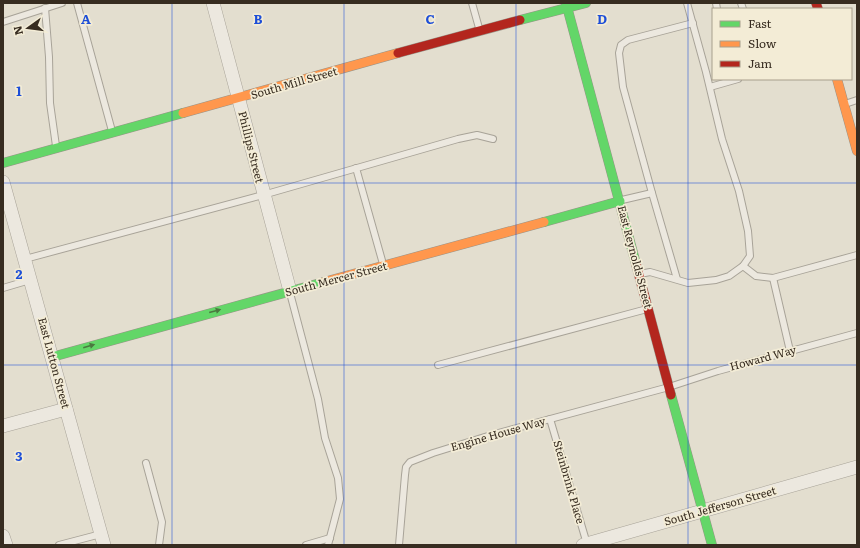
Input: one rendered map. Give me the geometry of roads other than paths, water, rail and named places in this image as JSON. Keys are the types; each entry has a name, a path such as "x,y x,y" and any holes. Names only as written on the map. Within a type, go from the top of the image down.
{"street":[{"name":"Phillips Street","path":"213,3 239,98 263,195 290,291"},
{"name":"South Mill Street","path":"3,163 480,31 567,5 586,3"},
{"name":"East Reynolds Street","path":"567,5 712,545"},
{"path":"837,80 857,151"},
{"name":"East Lutton Street","path":"3,182 102,539"},
{"name":"South Mercer Street","path":"52,357 620,201"},
{"path":"3,426 66,409"},
{"name":"South Jefferson Street","path":"586,545 857,467"},
{"path":"3,536 6,545"}],"lane":[{"path":"3,22 62,3"},
{"path":"77,3 112,133"},
{"path":"472,3 480,31"},
{"path":"640,274 650,272 688,283 716,280 728,276 743,266 750,256 748,231 739,192 722,139 710,86 687,3"},
{"path":"45,8 49,57 50,103 56,148"},
{"path":"677,279 623,87 619,52 621,45 628,40 693,23"},
{"path":"710,86 732,80"},
{"path":"844,104 857,100"},
{"path":"25,259 263,195 473,135 481,135 493,139"},
{"path":"356,168 383,266"},
{"path":"620,201 652,193"},
{"path":"743,266 756,276 773,278 857,255"},
{"path":"773,278 790,351"},
{"path":"3,288 30,280"},
{"path":"290,291 316,392 326,438 338,478 340,499 329,542 306,545"},
{"path":"438,365 649,308"},
{"name":"Howard Way","path":"669,387 718,371 857,333"},
{"name":"Engine House Way","path":"399,545 405,474 406,467 410,462 433,453 550,419 669,387"},
{"name":"Steinbrink Place","path":"550,419 586,545"},
{"path":"146,463 162,522 159,545"},
{"path":"59,545 102,539"}]}
